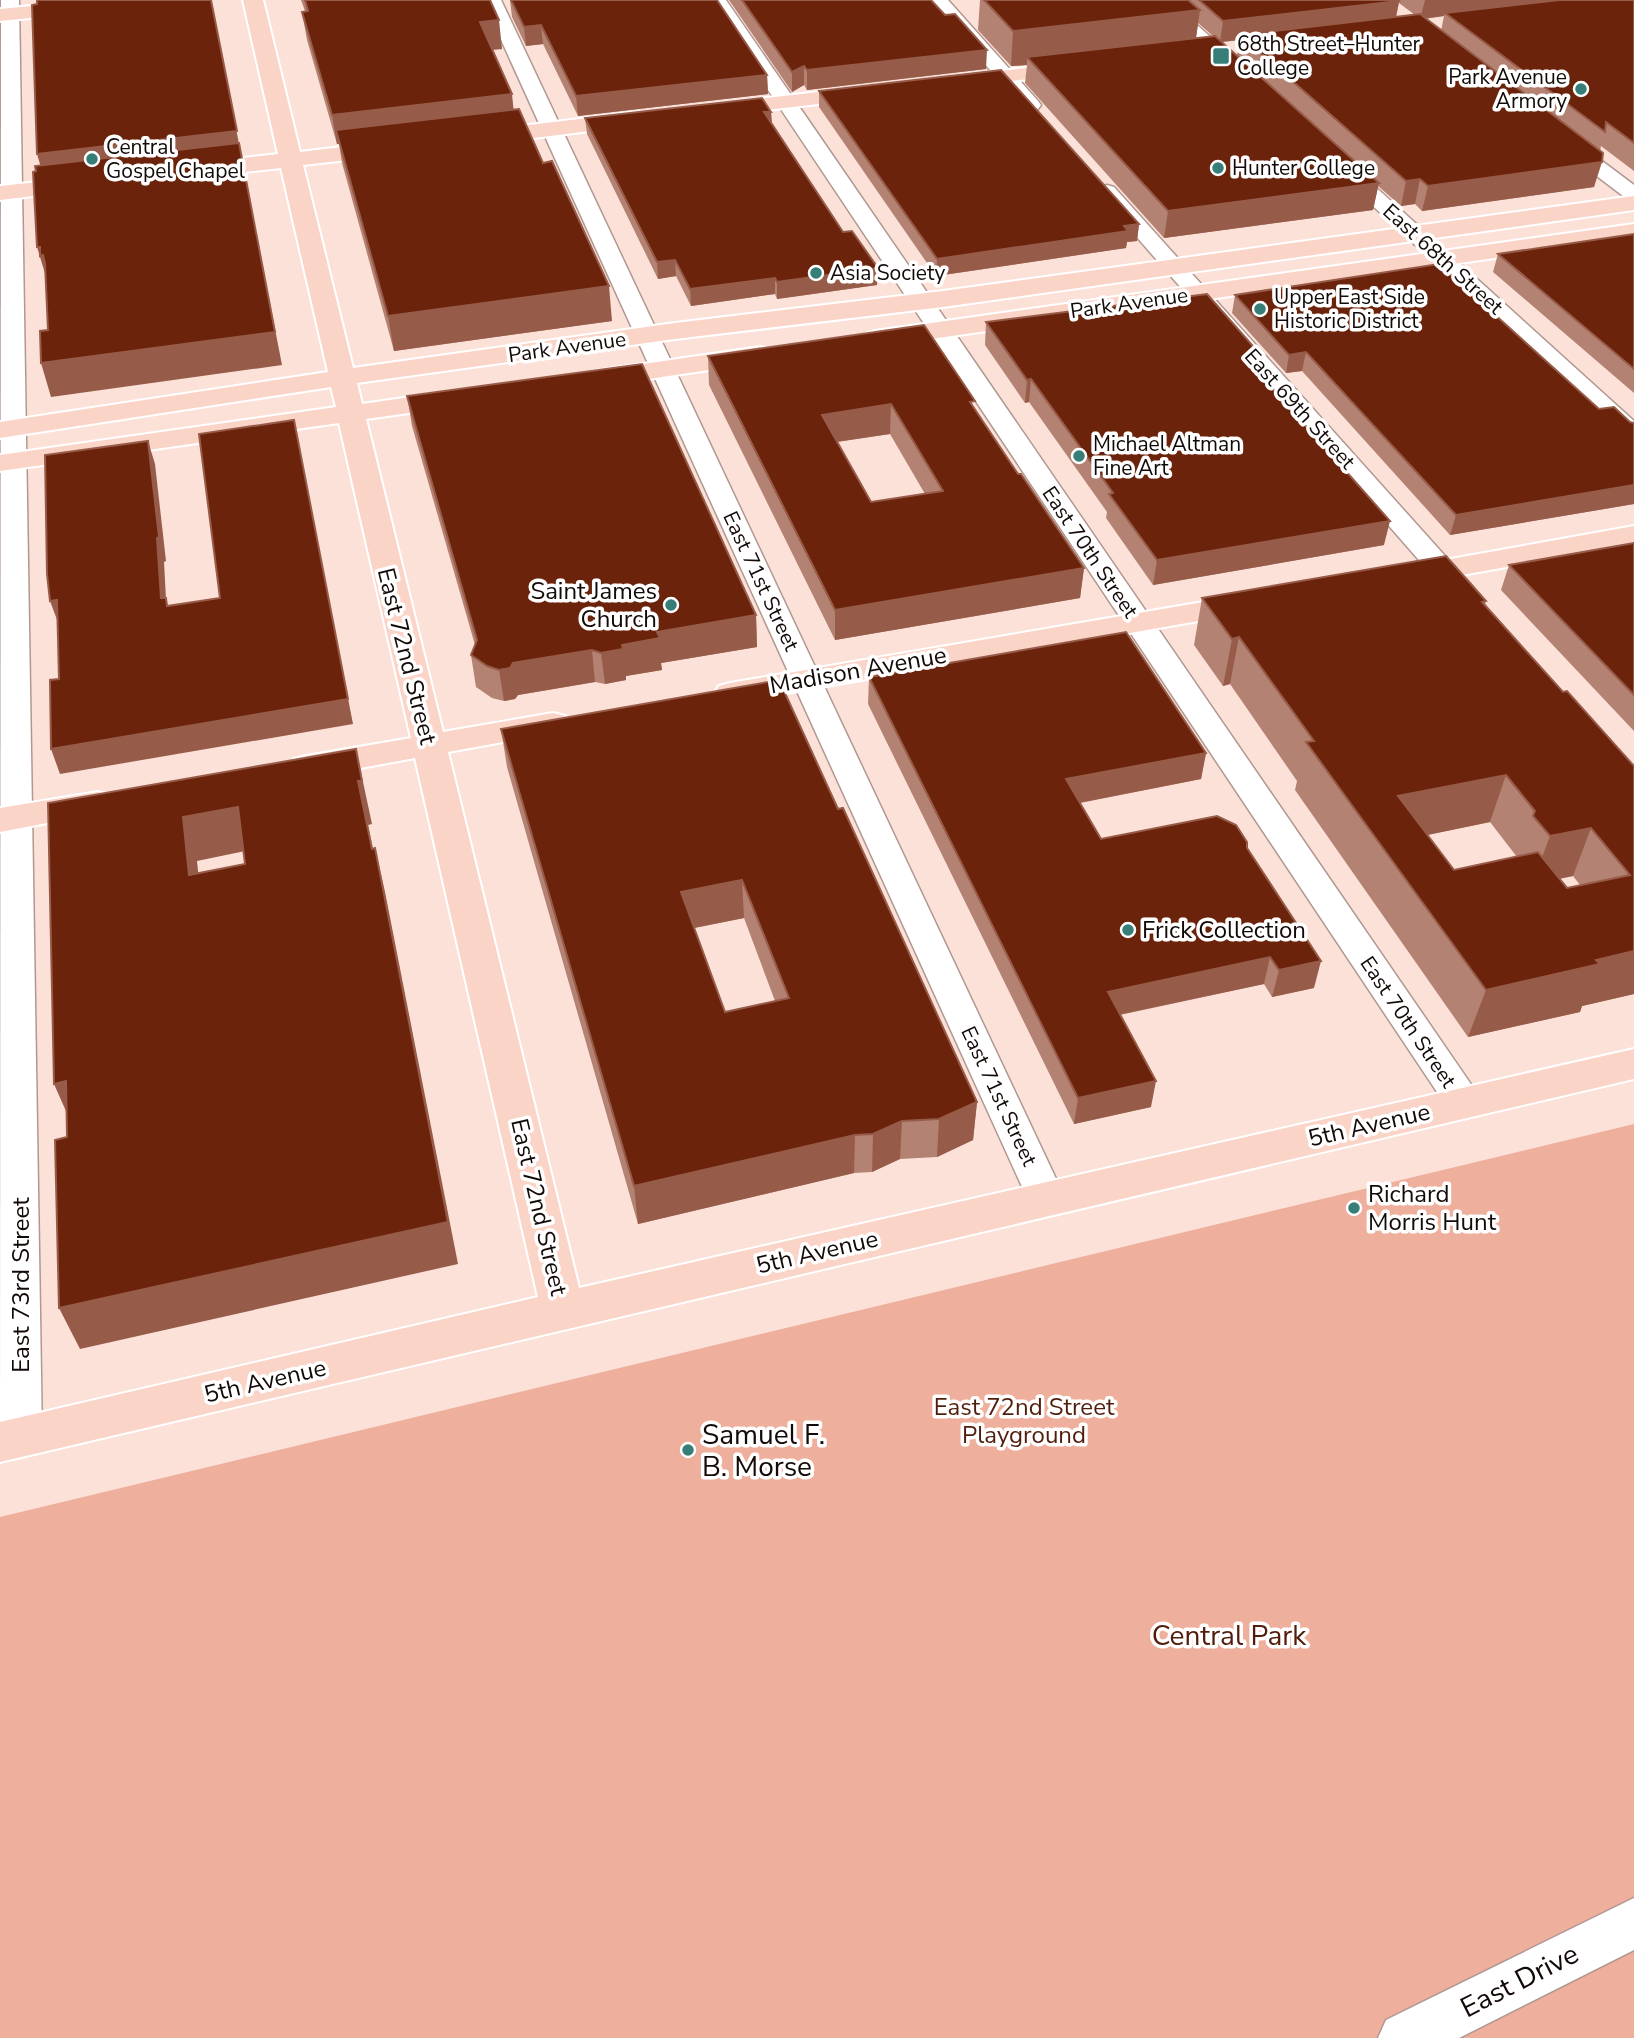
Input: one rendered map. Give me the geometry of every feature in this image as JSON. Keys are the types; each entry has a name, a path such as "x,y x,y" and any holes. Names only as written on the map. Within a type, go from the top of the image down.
{"main road":[{"path":"7,10 153,0"},
{"name":"East 72nd Street","path":"253,0 563,1311"},
{"path":"1185,55 1246,48"},
{"path":"935,85 1101,65"},
{"path":"698,112 896,89"},
{"path":"451,141 657,117"},
{"path":"165,174 410,146"},
{"path":"5,193 101,182"},
{"name":"Park Avenue","path":"6,429 646,335 921,302 1634,203"},
{"name":"Park Avenue","path":"849,342 1634,231"},
{"name":"Park Avenue","path":"573,382 783,352"},
{"name":"Park Avenue","path":"6,462 491,393"},
{"path":"1376,581 1634,535"},
{"name":"Madison Avenue","path":"699,698 1283,597"},
{"path":"276,772 576,719"},
{"path":"9,818 130,797"},
{"name":"5th Avenue","path":"11,1439 1634,1064"}],"street":[{"name":"East 71st Street","path":"492,0 1047,1200"},
{"name":"East 70th Street","path":"717,0 1464,1103"},
{"path":"938,0 1041,116"},
{"path":"1159,0 1246,79"},
{"name":"East 73rd Street","path":"7,10 5,193 11,1439"},
{"path":"1549,130 1634,195"},
{"name":"East 68th Street","path":"1327,154 1634,434"},
{"name":"East 69th Street","path":"1095,177 1481,613"},
{"name":"East Drive","path":"1404,2038 1505,1985 1634,1923"}],"green space":[{"name":"Central Park","path":"1634,1124 1634,2038 0,2038 0,1517"}],"building":[{"path":"37,0 211,0 237,131 37,154 32,5 37,4"},
{"path":"305,0 490,0 499,20 480,22 512,94 332,115 302,12 308,11"},
{"path":"511,0 717,0 767,75 576,96 541,25 524,27"},
{"path":"742,0 931,0 945,15 955,14 987,50 807,70 804,66 792,72"},
{"path":"984,0 1188,0 1200,10 1013,31"},
{"path":"1199,0 1398,0 1399,1 1223,21"},
{"name":"Park Avenue Armory","path":"1559,0 1634,0 1634,143 1606,122 1605,132 1445,13"},
{"path":"1420,14 1603,153 1602,162 1428,186 1420,179 1406,181 1240,35"},
{"path":"1215,36 1379,183 1168,211 1027,57"},
{"path":"1001,70 1139,224 1124,226 1128,231 937,259 819,91"},
{"path":"762,98 771,112 764,112 843,232 852,231 878,268 777,282 775,278 690,289 675,260 657,262 585,118"},
{"path":"519,109 543,163 552,161 609,286 388,316 336,130"},
{"path":"239,143 275,332 41,363 40,331 48,330 45,264 43,255 40,256 40,247 37,247 33,172 36,171 35,166"},
{"path":"1634,234 1634,369 1498,254"},
{"path":"1439,264 1599,409 1614,407 1634,423 1634,485 1456,515 1306,352 1289,355 1235,295"},
{"path":"1207,294 1260,354 1244,356 1390,521 1157,560 1109,494 1113,493 1031,379 1027,380 986,322"},
{"path":"924,325 975,401 970,402 1084,568 835,610 708,356","holes":["891,404 943,491 871,502 822,415"]},
{"path":"642,364 756,615 657,632 660,638 622,645 623,649 601,653 592,650 513,663 510,668 499,670 487,666 471,655 477,640 407,396"},
{"path":"294,420 348,699 51,749 50,680 59,679 57,600 50,601 47,574 45,455 148,441 159,537 161,598 166,598 167,606 220,598 199,434"},
{"path":"1634,543 1634,695 1509,565"},
{"path":"1446,556 1486,601 1482,602 1634,766 1634,951 1596,960 1600,964 1486,990 1306,742 1314,741 1239,637 1232,639 1202,598","holes":["1506,775 1535,811 1533,816 1550,836 1591,828 1630,875 1567,888 1538,852 1454,870 1398,796"]},
{"path":"1126,632 1206,753 1066,779 1101,839 1217,816 1236,825 1247,842 1247,848 1321,961 1279,970 1270,957 1108,992 1156,1081 1078,1098 869,677"},
{"path":"779,680 838,809 843,808 977,1102 939,1119 902,1121 873,1134 855,1135 634,1186 501,729","holes":["742,880 789,998 725,1012 681,892"]},
{"path":"356,749 362,781 358,781 372,849 375,848 448,1222 59,1308 55,1140 67,1137 66,1081 54,1084 48,803","holes":["238,807 245,864 189,875 183,817"]}],"place":[{"name":"68th Street–Hunter College","path":"1221,56"},
{"name":"Park Avenue Armory","path":"1581,89"},
{"name":"Central Gospel Chapel","path":"92,159"},
{"name":"Hunter College","path":"1218,168"},
{"name":"Asia Society","path":"816,273"},
{"name":"Upper East Side Historic District","path":"1260,309"},
{"name":"Michael Altman Fine Art","path":"1079,456"},
{"name":"Saint James Church","path":"671,605"},
{"name":"Frick Collection","path":"1128,930"},
{"name":"Richard Morris Hunt","path":"1354,1208"},
{"name":"Samuel F. B. Morse","path":"688,1450"}],"park label":[{"name":"East 72nd Street Playground","path":"1024,1421"}]}
